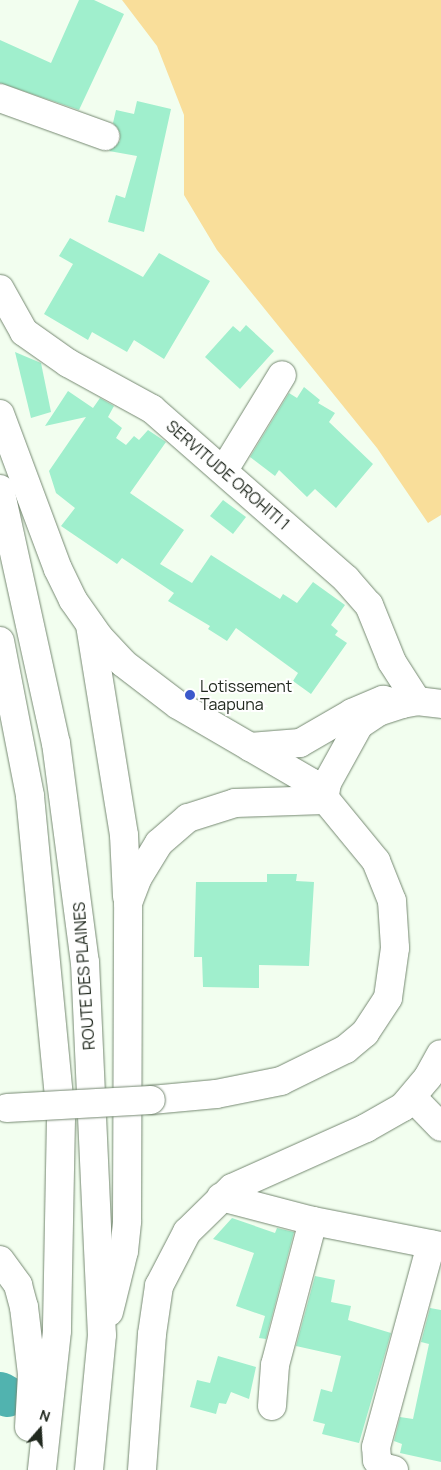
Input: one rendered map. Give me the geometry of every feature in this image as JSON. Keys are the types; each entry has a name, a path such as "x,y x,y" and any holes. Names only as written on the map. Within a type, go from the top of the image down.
{"main road":[{"path":"0,98 105,136"},
{"name":"SERVITUDE OROHITI 1","path":"0,290 12,316 30,337 68,363 152,410 224,470 346,579 368,605 392,662 420,703"},
{"path":"224,470 282,375"},
{"path":"0,414 58,569 90,624 123,663 146,683 214,728 312,783 324,800 376,861 392,901 395,948 392,977 385,1004 364,1033 346,1049 281,1081 216,1094 151,1100 4,1108"},
{"name":"ROUTE DES PLAINES","path":"0,489 56,743 73,855 86,972 102,1335 89,1470"},
{"path":"90,624 124,835 128,903 129,1185 124,1251 102,1335"},
{"name":"ROUTE DES PLAINES","path":"0,641 30,796 61,1118 57,1331 41,1378 42,1470"},
{"path":"250,747 300,743 352,713 383,700 420,703"},
{"path":"324,800 327,782 360,725 378,712 420,703"},
{"path":"128,903 150,855 188,818 235,803 324,800"},
{"path":"142,1461 152,1334 159,1286 187,1232 232,1188 366,1128 413,1098 441,1054"},
{"path":"413,1098 441,1127"},
{"path":"221,1197 313,1221 436,1245 376,1447 378,1460 383,1467 394,1470"},
{"path":"272,1406 275,1365 313,1221"},
{"path":"0,1260 18,1285 41,1378 27,1470"}],"shaded area":[{"path":"122,0 441,0 441,515 428,523 377,448 217,250 184,195 184,115 157,46"}],"building":[{"path":"79,0 94,0 124,14 79,110 0,83 0,40 51,63"},
{"path":"137,101 171,109 144,232 108,222 116,195 125,198 137,156 109,151 120,141 120,133 113,123 116,110 134,114"},
{"path":"70,238 143,277 159,253 210,281 164,359 134,340 127,352 92,332 88,340 44,314 73,264 59,256"},
{"path":"246,325 274,351 240,389 205,357 233,326 240,332"},
{"path":"15,352 41,363 51,412 31,418"},
{"path":"304,387 320,400 318,403 335,413 329,422 373,464 336,508 315,489 307,497 279,470 275,476 250,457 289,393 297,398"},
{"path":"68,391 93,408 100,398 114,406 108,417 122,428 116,438 126,445 134,436 139,440 148,430 166,442 130,493 184,530 160,564 192,583 211,555 280,599 283,594 297,603 313,582 345,605 331,625 338,631 335,635 347,643 311,694 293,681 298,673 236,628 227,641 208,629 210,626 168,601 174,593 122,558 117,564 61,526 75,508 56,493 49,471 86,417 45,426"},
{"path":"223,500 246,517 233,534 210,516"},
{"path":"267,874 297,874 296,881 314,882 309,966 259,965 259,988 203,987 202,957 194,957 196,882 267,882"},
{"path":"232,1218 275,1233 277,1228 294,1232 266,1339 259,1338 265,1316 236,1306 254,1253 213,1239"},
{"path":"315,1276 335,1280 331,1302 351,1306 348,1320 391,1333 359,1443 322,1434 325,1424 313,1421 321,1389 332,1392 341,1356 296,1346"},
{"path":"430,1308 441,1310 441,1462 400,1453 402,1444 394,1441 400,1417 413,1419 429,1344 421,1342"},
{"path":"218,1356 256,1367 249,1399 231,1392 226,1404 219,1403 216,1414 190,1407 197,1380 210,1383"}],"waterway":[{"path":"0,1392 7,1396"}],"place":[{"name":"Lotissement Taapuna","path":"190,695"}]}
